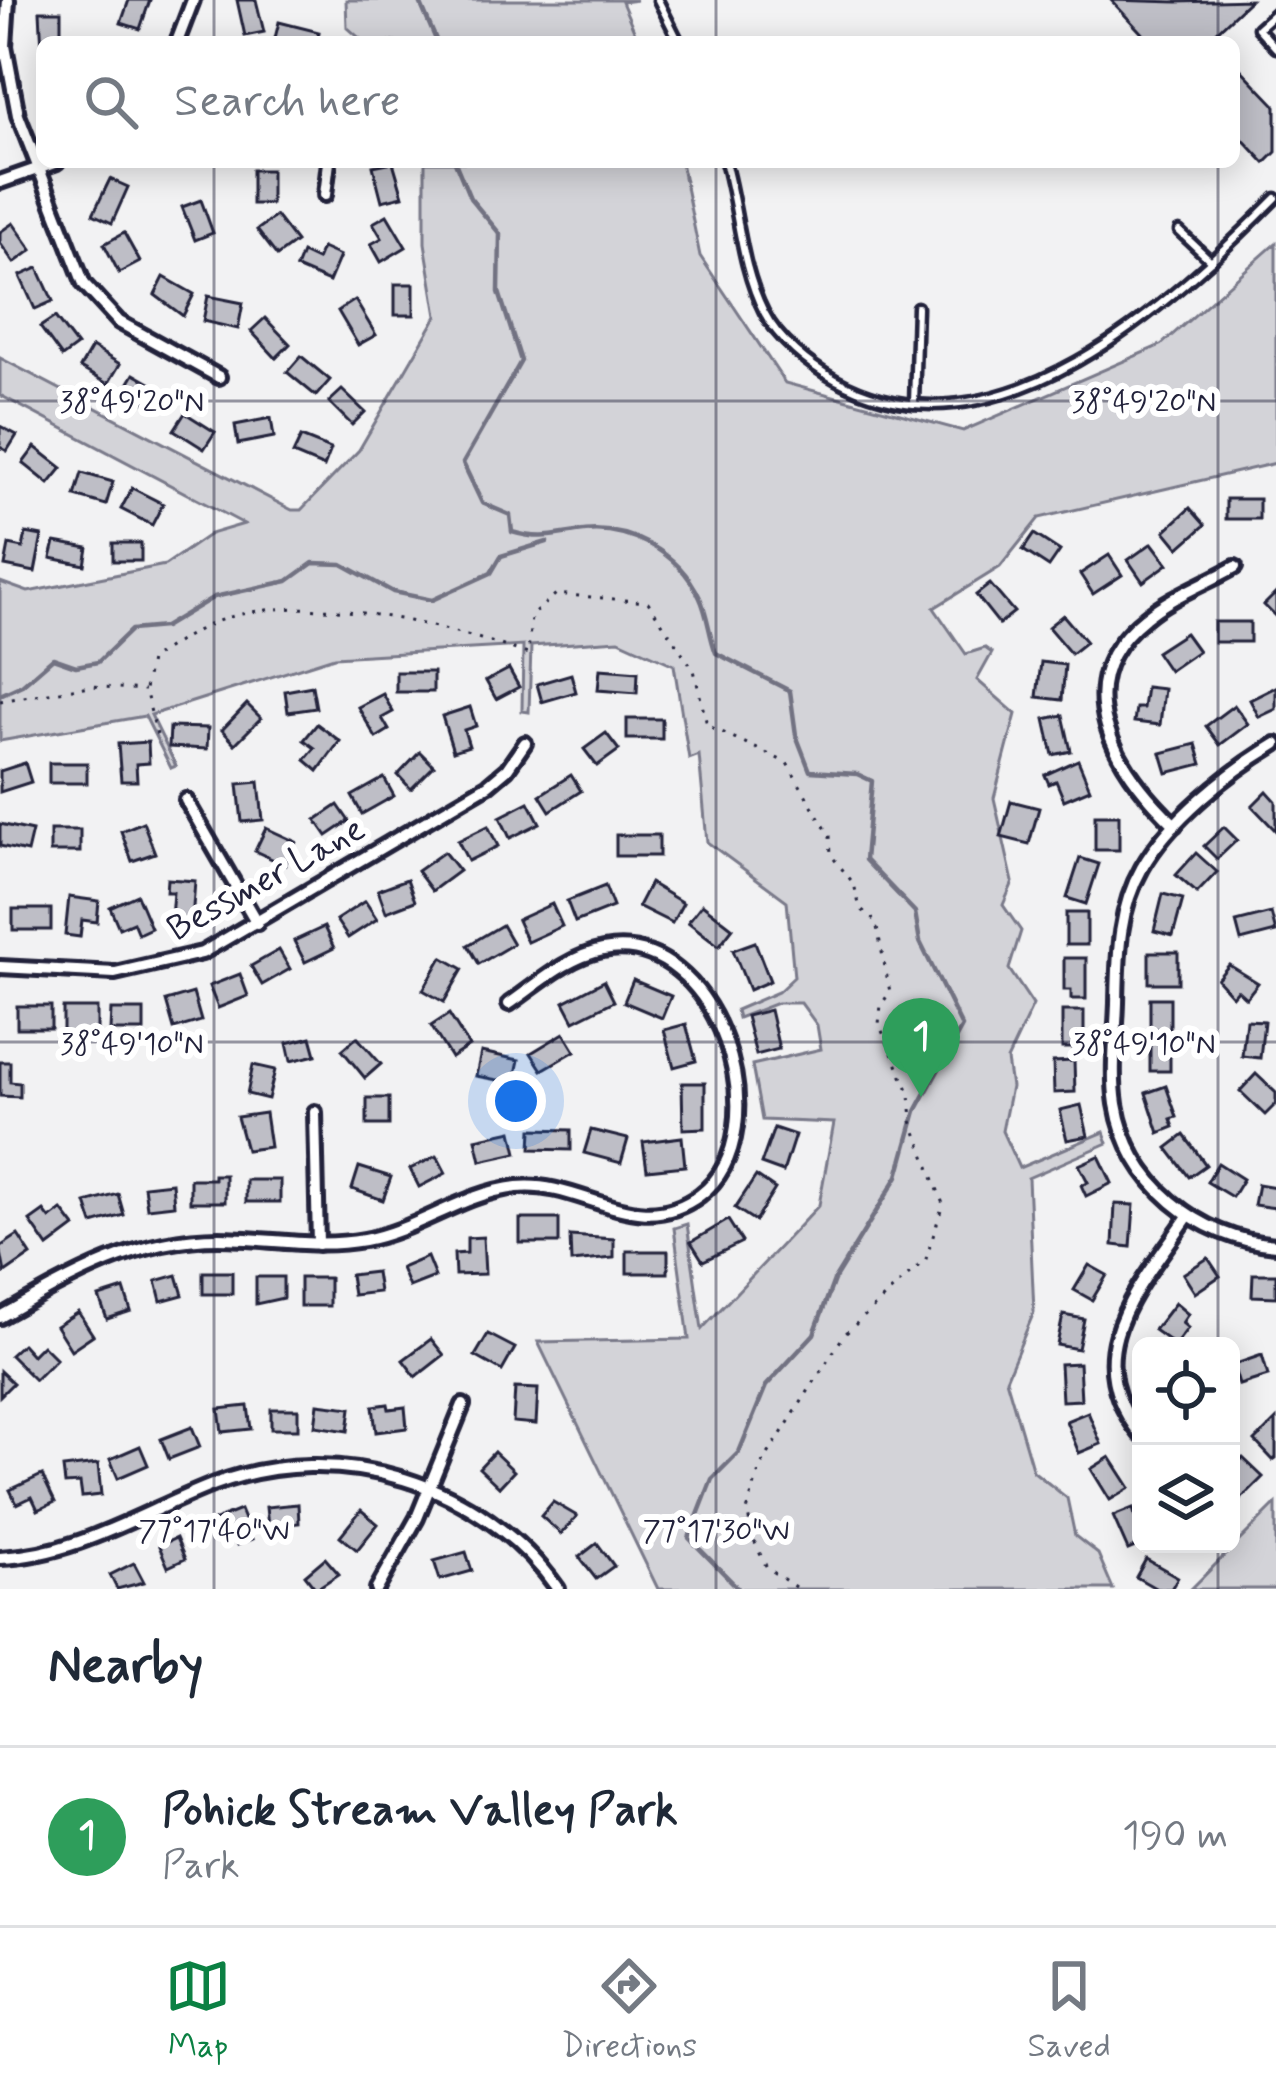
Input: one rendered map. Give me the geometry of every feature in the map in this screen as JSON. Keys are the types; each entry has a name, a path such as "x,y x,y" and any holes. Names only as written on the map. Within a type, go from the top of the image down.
{"street":[{"path":"8,0 7,67 36,163"},
{"path":"181,36 193,0"},
{"path":"0,182 43,168"},
{"path":"325,195 328,168"},
{"path":"38,170 95,300 128,328 219,376"},
{"path":"1175,825 1113,751 1103,709 1105,684 1117,651 1144,618 1234,567"},
{"name":"Bessmer Lane","path":"0,967 140,970 202,953 488,785 507,770 524,743"},
{"path":"1276,744 1175,825 1140,871 1123,918 1114,1082 1119,1119 1133,1154 1188,1216 1226,1234 1276,1245"},
{"path":"186,800 257,923"},
{"path":"0,1317 79,1271 146,1247 214,1238 318,1244 388,1234 480,1196 516,1187 570,1192 609,1209 641,1214 684,1205 714,1183 733,1151 739,1107 715,1016 684,972 644,952 601,950 568,963 509,1004"},
{"path":"315,1112 318,1244"},
{"path":"1132,1420 1117,1394 1114,1338 1129,1303 1188,1216"},
{"path":"377,1589 398,1558 464,1405"},
{"path":"0,1558 60,1549 216,1484 276,1468 350,1467 430,1488 494,1524 558,1589"}],"lane":[{"path":"658,0 677,36"},
{"path":"1276,12 1258,28 1276,48"},
{"path":"726,168 746,263 765,314 818,369 852,388 914,404 961,402 1032,383 1110,343 1175,298 1276,198"},
{"path":"1179,231 1212,262"},
{"path":"914,404 916,307"}],"path":[{"path":"157,735 146,690 150,660 229,617 293,612 432,622 529,653 531,616 556,593 648,602 694,670 707,725 787,763 830,836 831,855 854,884 860,908 876,922 882,941 882,971 890,992 881,1005 879,1024 901,1070 912,1121 931,1158 943,1204 926,1259 844,1336 760,1467 747,1511 754,1541 767,1568 798,1589"},
{"path":"0,701 90,686 146,690"}],"shaded area":[{"path":"346,0 637,0 622,2 636,36 357,36 347,27"},
{"path":"425,168 682,168 700,256 785,383 963,431 1161,345 1276,243 1276,463 1039,518 1000,567 934,608 966,654 985,648 992,653 977,680 1016,714 994,798 1013,882 1003,905 1021,931 1009,969 1033,1005 1007,1060 1011,1087 1002,1131 1019,1168 1104,1132 1108,1143 1028,1178 1034,1312 1006,1379 1033,1471 1067,1498 1075,1536 1098,1554 1113,1589 658,1589 538,1342 689,1339 674,1228 687,1224 702,1329 819,1205 834,1123 762,1120 752,1065 821,1049 817,1025 801,1003 777,1003 738,1018 736,1010 778,992 794,977 787,901 707,842 699,755 689,759 674,665 619,640 531,646 529,712 522,711 523,646 334,657 151,715 176,766 171,768 145,716 0,741 0,582 28,592 165,565 210,534 244,524 0,395 0,358 292,510 301,510 359,450 437,316 425,243"},
{"path":"1276,1504 1276,1589 1191,1589 1227,1553 1240,1553 1240,1540"}],"building":[{"path":"129,0 150,0 140,29 121,23"},
{"path":"237,0 256,0 264,32 245,36"},
{"path":"1111,0 1250,0 1212,36 1144,36"},
{"path":"40,11 61,11 61,36 41,36"},
{"path":"279,22 319,32 318,36 276,36"},
{"path":"1240,68 1276,106 1276,152 1265,163 1240,136"},
{"path":"374,168 395,168 403,196 382,201"},
{"path":"252,170 271,170 271,204 252,204"},
{"path":"110,179 128,187 112,223 93,214"},
{"path":"201,200 213,233 195,240 182,207"},
{"path":"387,215 406,247 381,262 371,244 382,238 373,223"},
{"path":"276,216 296,242 277,256 257,230"},
{"path":"13,223 32,250 14,263 0,243 0,232"},
{"path":"124,233 140,262 119,273 104,244"},
{"path":"322,248 340,256 329,282 296,268 302,253 317,260"},
{"path":"38,268 53,301 35,309 20,276"},
{"path":"164,277 194,294 183,316 155,295"},
{"path":"395,284 414,284 414,315 395,315"},
{"path":"208,296 243,303 238,329 203,321"},
{"path":"355,300 376,335 358,345 338,311"},
{"path":"55,317 77,346 62,357 40,327"},
{"path":"265,318 290,344 276,358 251,331"},
{"path":"92,347 120,364 108,384 80,368"},
{"path":"301,356 330,380 316,396 287,372"},
{"path":"134,374 162,390 152,407 124,391"},
{"path":"342,390 365,412 352,425 329,402"},
{"path":"185,413 215,432 204,449 174,430"},
{"path":"271,418 274,437 238,444 235,425"},
{"path":"0,426 17,435 7,451 0,447"},
{"path":"301,437 331,449 324,467 293,454"},
{"path":"35,447 62,468 49,484 23,463"},
{"path":"82,473 113,482 106,505 75,496"},
{"path":"132,488 163,504 152,525 121,509"},
{"path":"1226,499 1259,499 1259,519 1226,519"},
{"path":"1190,508 1205,525 1179,548 1165,531"},
{"path":"26,533 42,536 35,572 5,566 9,545 23,548"},
{"path":"1034,534 1060,551 1049,567 1023,550"},
{"path":"55,542 88,548 85,565 51,558"},
{"path":"113,543 141,543 141,561 113,561"},
{"path":"1152,543 1168,564 1143,582 1128,560"},
{"path":"1109,555 1122,575 1093,594 1080,574"},
{"path":"990,584 1014,612 999,624 976,595"},
{"path":"1276,593 1276,617 1264,605"},
{"path":"1063,615 1086,642 1071,654 1048,627"},
{"path":"1214,622 1250,622 1250,642 1214,642"},
{"path":"1185,633 1198,651 1169,671 1156,652"},
{"path":"1041,662 1065,665 1062,700 1037,697"},
{"path":"509,669 519,687 496,699 486,681"},
{"path":"600,669 638,672 637,693 598,690"},
{"path":"396,672 433,672 433,692 396,692"},
{"path":"571,674 576,692 542,702 537,684"},
{"path":"312,686 316,708 288,712 285,691"},
{"path":"1146,687 1164,689 1160,725 1134,722 1136,708 1143,708"},
{"path":"1276,687 1276,709 1259,717 1250,700"},
{"path":"383,694 393,712 382,718 389,730 376,738 358,707"},
{"path":"247,704 261,718 235,744 222,730"},
{"path":"1234,705 1248,724 1220,745 1206,726"},
{"path":"470,707 476,726 464,730 469,746 453,751 442,716"},
{"path":"1063,715 1071,751 1053,755 1045,719"},
{"path":"627,719 662,719 662,739 627,739"},
{"path":"317,724 340,741 318,771 305,760 315,748 304,740"},
{"path":"170,727 208,728 207,749 169,747"},
{"path":"606,733 619,750 597,766 584,749"},
{"path":"148,742 149,763 136,764 137,781 121,781 118,744"},
{"path":"1196,744 1202,764 1167,773 1161,753"},
{"path":"420,752 434,766 411,789 398,775"},
{"path":"1078,760 1090,789 1064,800 1056,781 1049,784 1045,775"},
{"path":"25,763 31,782 0,792 0,771"},
{"path":"49,763 87,763 87,783 49,783"},
{"path":"571,775 581,791 550,811 540,795"},
{"path":"384,778 394,796 362,814 352,796"},
{"path":"259,782 263,820 242,822 238,784"},
{"path":"1267,791 1276,801 1276,831 1252,806"},
{"path":"1011,801 1039,808 1029,844 1001,837"},
{"path":"529,802 540,823 510,838 500,817"},
{"path":"338,805 349,821 327,836 316,820"},
{"path":"1095,815 1119,815 1119,850 1095,850"},
{"path":"143,822 155,853 132,861 121,831"},
{"path":"0,824 32,831 27,852 0,846"},
{"path":"488,826 498,846 468,861 458,841"},
{"path":"1224,827 1237,840 1217,859 1204,846"},
{"path":"266,828 296,842 285,865 255,851"},
{"path":"50,830 80,830 80,852 50,852"},
{"path":"616,835 659,835 659,856 616,856"},
{"path":"444,852 459,871 432,891 417,871"},
{"path":"1196,853 1217,872 1197,893 1176,875"},
{"path":"1080,858 1099,864 1086,904 1067,898"},
{"path":"167,879 195,881 192,920 171,918 173,892 166,892"},
{"path":"407,879 415,901 386,912 378,890"},
{"path":"650,883 683,903 672,923 638,906"},
{"path":"605,886 613,907 575,922 567,901"},
{"path":"1163,894 1183,899 1173,936 1154,931"},
{"path":"137,895 151,928 138,934 133,922 119,928 110,907"},
{"path":"69,897 99,901 97,922 82,920 80,937 65,935"},
{"path":"365,901 377,919 348,938 336,920"},
{"path":"552,904 562,926 527,942 517,920"},
{"path":"702,904 733,928 719,946 688,922"},
{"path":"13,909 51,909 51,930 13,930"},
{"path":"1066,913 1087,913 1087,945 1066,945"},
{"path":"1271,913 1276,932 1241,941 1236,922"},
{"path":"502,925 513,944 479,964 468,945"},
{"path":"324,927 334,948 305,962 294,941"},
{"path":"755,942 770,981 749,990 733,950"},
{"path":"279,950 290,969 262,985 251,966"},
{"path":"1149,952 1178,952 1178,983 1149,983"},
{"path":"442,957 463,969 444,1002 423,990"},
{"path":"1064,958 1086,958 1086,999 1071,999 1071,990 1064,990"},
{"path":"1229,965 1258,983 1246,998 1237,990 1232,996 1217,979"},
{"path":"240,974 248,996 218,1008 209,986"},
{"path":"633,980 671,996 662,1018 624,1002"},
{"path":"604,981 614,1001 574,1021 564,1002"},
{"path":"193,993 201,1021 174,1029 166,1001"},
{"path":"1150,998 1170,998 1170,1029 1150,1029"},
{"path":"17,1006 51,1006 51,1028 17,1028"},
{"path":"63,1008 97,1008 97,1033 63,1033"},
{"path":"111,1010 144,1010 144,1031 110,1031"},
{"path":"770,1010 779,1049 756,1055 746,1016"},
{"path":"1062,1011 1084,1011 1084,1048 1062,1048"},
{"path":"449,1014 469,1046 451,1058 431,1026"},
{"path":"1246,1020 1264,1021 1260,1058 1242,1056"},
{"path":"686,1024 696,1061 674,1067 664,1030"},
{"path":"564,1033 575,1051 542,1070 531,1053"},
{"path":"311,1037 316,1055 291,1061 287,1043"},
{"path":"357,1037 381,1064 365,1078 342,1050"},
{"path":"1150,1041 1170,1041 1170,1071 1150,1071"},
{"path":"481,1052 519,1060 514,1083 476,1076"},
{"path":"1074,1061 1075,1092 1054,1093 1053,1062"},
{"path":"0,1062 10,1062 10,1082 20,1083 20,1097 0,1096"},
{"path":"253,1065 275,1070 268,1099 247,1094"},
{"path":"1256,1074 1276,1093 1276,1104 1265,1115 1240,1091"},
{"path":"682,1083 705,1083 705,1128 683,1129"},
{"path":"1166,1086 1177,1117 1171,1119 1174,1127 1159,1133 1146,1093"},
{"path":"367,1098 389,1098 389,1125 367,1125"},
{"path":"1081,1105 1088,1136 1067,1140 1060,1110"},
{"path":"265,1113 270,1147 246,1150 237,1117"},
{"path":"774,1128 795,1135 783,1172 761,1164"},
{"path":"532,1129 571,1130 571,1150 531,1149"},
{"path":"591,1130 628,1139 621,1163 584,1153"},
{"path":"512,1131 517,1153 481,1161 476,1139"},
{"path":"1184,1135 1206,1165 1189,1177 1167,1148"},
{"path":"682,1137 685,1166 647,1170 643,1142"},
{"path":"437,1156 446,1173 419,1187 410,1169"},
{"path":"1099,1156 1112,1183 1086,1196 1081,1185 1088,1182 1079,1165"},
{"path":"1218,1163 1243,1179 1232,1197 1207,1182"},
{"path":"359,1167 391,1177 383,1200 352,1189"},
{"path":"214,1175 225,1175 225,1202 190,1202 190,1179 214,1179"},
{"path":"756,1176 775,1189 755,1221 735,1208"},
{"path":"246,1180 280,1180 280,1202 246,1202"},
{"path":"172,1183 174,1205 147,1208 144,1186"},
{"path":"1258,1184 1276,1187 1276,1208 1254,1205"},
{"path":"118,1194 124,1215 93,1224 86,1203"},
{"path":"1115,1204 1134,1205 1131,1247 1113,1245"},
{"path":"62,1210 75,1227 48,1247 30,1221 44,1211 50,1219"},
{"path":"520,1219 559,1219 559,1243 520,1243"},
{"path":"728,1220 742,1242 703,1261 691,1242"},
{"path":"18,1235 31,1255 5,1273 0,1247"},
{"path":"570,1236 614,1239 614,1258 571,1262"},
{"path":"483,1237 485,1274 455,1275 454,1254 467,1253 467,1238"},
{"path":"627,1251 668,1251 668,1273 627,1273"},
{"path":"427,1257 435,1277 409,1287 401,1268"},
{"path":"1208,1258 1220,1276 1195,1293 1183,1274"},
{"path":"1089,1265 1107,1275 1092,1300 1074,1290"},
{"path":"203,1272 232,1272 232,1294 203,1294"},
{"path":"376,1272 379,1292 353,1295 350,1275"},
{"path":"1253,1274 1276,1274 1276,1297 1252,1296"},
{"path":"177,1275 183,1295 161,1301 156,1281"},
{"path":"256,1277 283,1277 283,1298 256,1304"},
{"path":"300,1278 329,1278 329,1306 300,1306"},
{"path":"124,1289 131,1311 107,1319 99,1297"},
{"path":"1175,1303 1188,1314 1182,1323 1188,1328 1181,1337 1164,1337 1154,1330"},
{"path":"78,1312 93,1335 71,1350 56,1326"},
{"path":"1063,1315 1084,1319 1078,1349 1057,1345"},
{"path":"488,1334 515,1348 502,1371 475,1356"},
{"path":"431,1339 444,1355 416,1377 403,1360"},
{"path":"22,1344 32,1355 42,1345 56,1359 35,1380 10,1355"},
{"path":"1262,1355 1268,1376 1240,1385 1240,1363"},
{"path":"1079,1363 1081,1400 1062,1401 1060,1364"},
{"path":"0,1371 13,1383 0,1396"},
{"path":"515,1388 538,1389 536,1424 513,1422"},
{"path":"318,1404 351,1408 348,1431 315,1426"},
{"path":"388,1404 389,1409 405,1407 407,1428 376,1432 373,1406"},
{"path":"248,1406 251,1429 222,1432 219,1409"},
{"path":"271,1409 298,1409 298,1429 271,1429"},
{"path":"1088,1412 1101,1444 1079,1453 1066,1421"},
{"path":"1276,1420 1276,1458 1273,1460 1255,1441"},
{"path":"192,1427 200,1447 169,1459 161,1439"},
{"path":"140,1446 148,1465 118,1478 110,1459"},
{"path":"494,1452 514,1471 499,1487 479,1468"},
{"path":"1110,1457 1130,1488 1110,1500 1091,1469"},
{"path":"1243,1458 1263,1477 1241,1499 1240,1498"},
{"path":"98,1464 101,1495 82,1497 80,1483 65,1484 63,1468"},
{"path":"42,1475 55,1502 38,1510 32,1497 17,1504 10,1490"},
{"path":"553,1502 577,1516 561,1534 541,1516"},
{"path":"298,1504 299,1523 268,1526 266,1507"},
{"path":"1132,1508 1132,1548 1128,1550 1113,1516"},
{"path":"240,1510 252,1539 237,1545 233,1536 219,1543 210,1522"},
{"path":"361,1510 378,1524 357,1550 340,1536"},
{"path":"176,1538 185,1559 168,1567 159,1546"},
{"path":"597,1543 614,1566 596,1579 579,1557"},
{"path":"466,1552 472,1571 440,1580 434,1561"},
{"path":"325,1558 339,1574 316,1589 305,1575"},
{"path":"1146,1559 1178,1577 1171,1589 1157,1589 1136,1577"},
{"path":"134,1563 144,1582 117,1589 110,1575"}],"waterway":[{"path":"419,0 434,36"},
{"path":"458,168 470,198 500,234 499,292 521,361 463,463 482,503 510,515 512,532 538,537 614,532 649,544 679,567 700,598 716,653 790,691 796,735 810,771 857,774 872,781 865,860 915,912 920,942 962,1027 916,1111 898,1176 834,1280 814,1334 766,1386 739,1452 712,1479 689,1538 739,1589"},
{"path":"0,695 22,685 53,658 76,666 98,662 131,630 164,627 214,597 288,581 313,563 342,564 393,592 432,600 491,573 501,556 547,542"}],"place":[{"name":"Pohick Stream Valley Park","path":"921,1097"}]}
